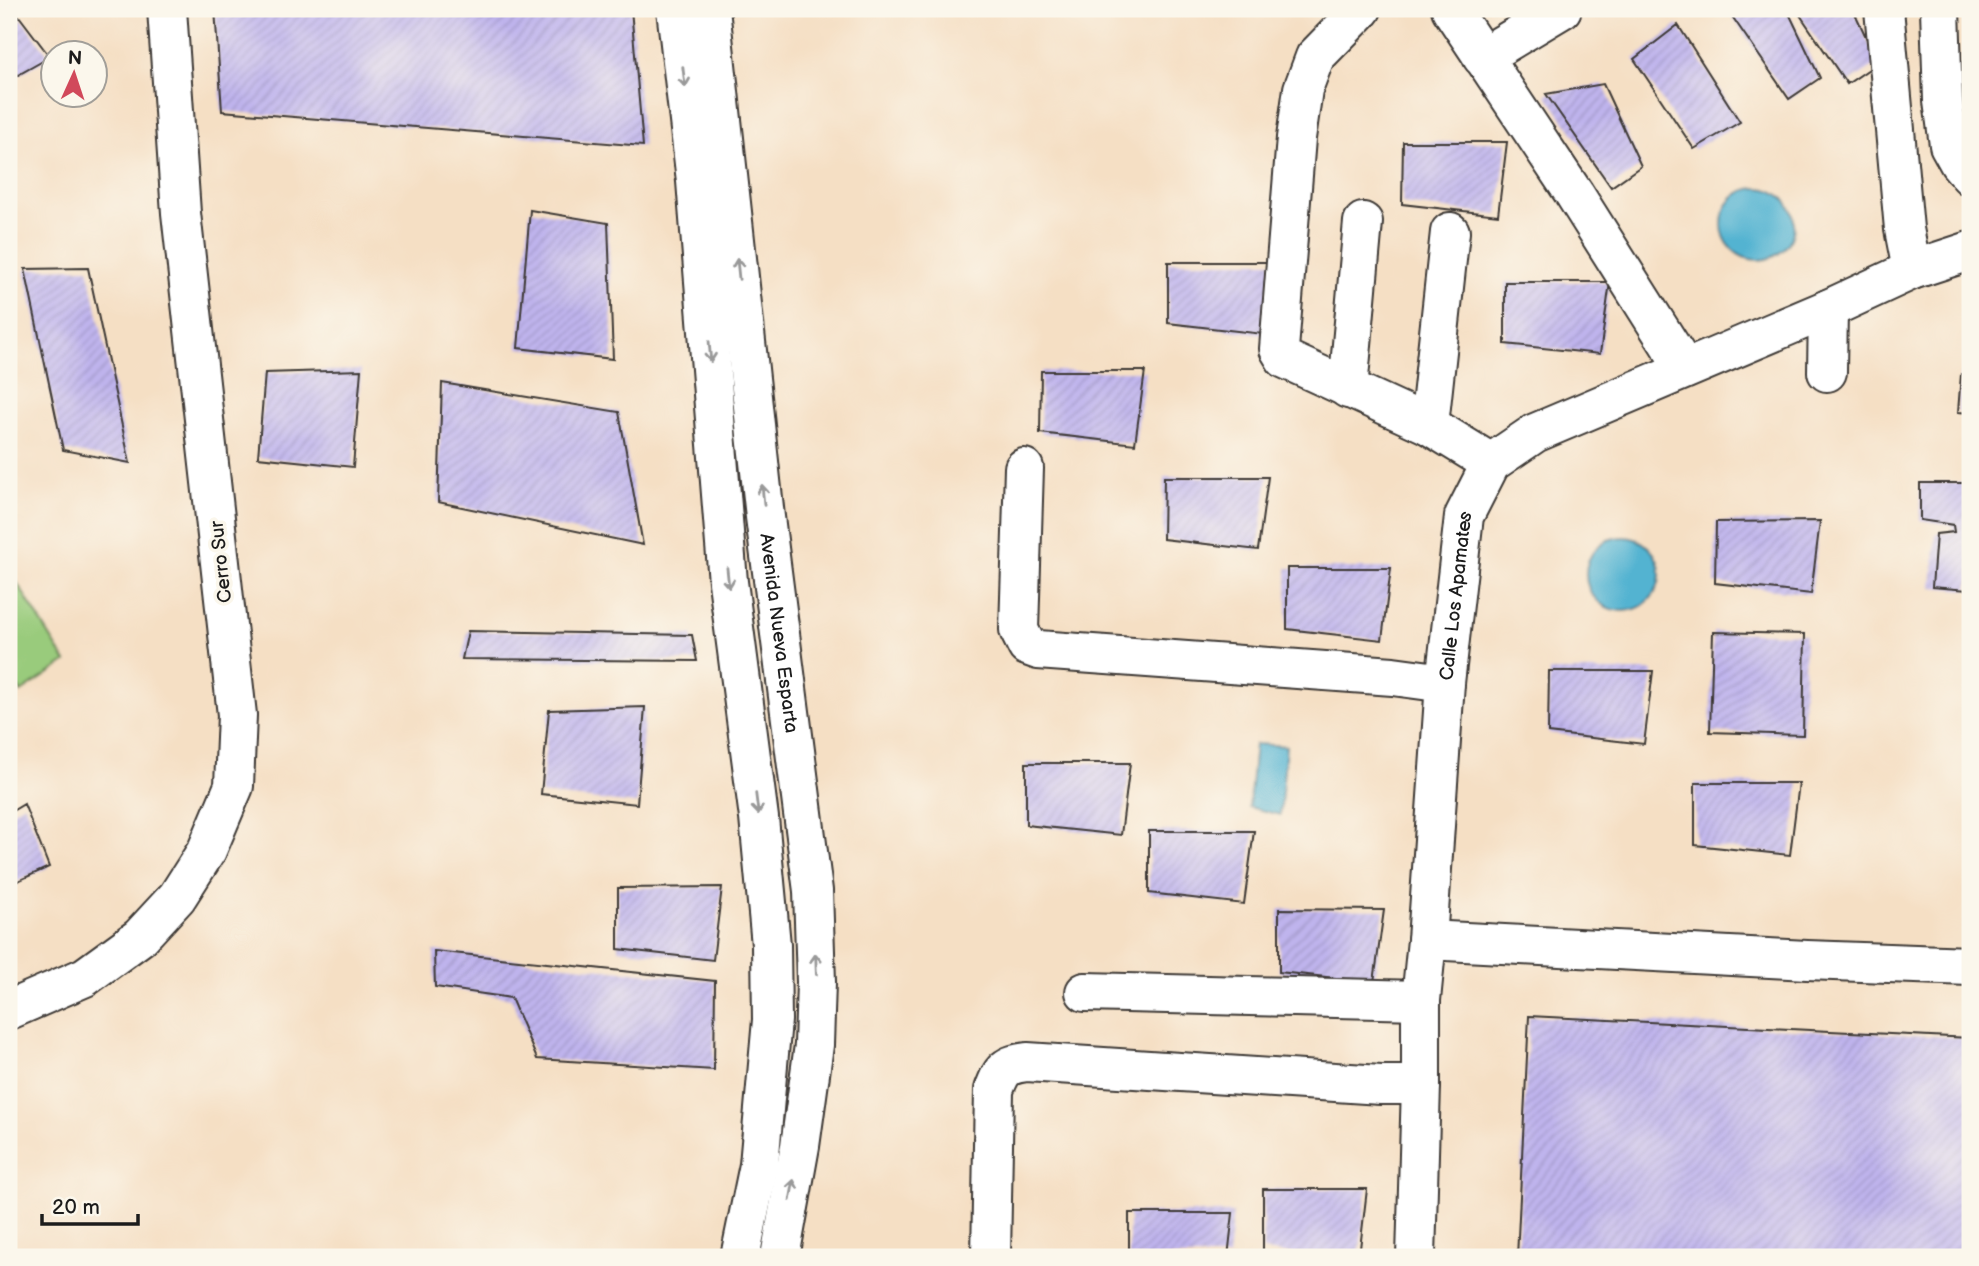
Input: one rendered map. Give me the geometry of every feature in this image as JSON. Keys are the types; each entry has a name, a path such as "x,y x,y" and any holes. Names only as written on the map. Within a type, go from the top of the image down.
{"street":[{"name":"Cerro Sur","path":"9,1010 85,978 139,937 177,897 207,849 234,786 237,715 181,213 167,9"},
{"path":"676,9 696,181 728,582 759,818 771,945 772,1020 759,1165 740,1257"},
{"name":"Avenida Nueva Esparta","path":"710,9 765,517 813,891 816,982 814,1045 800,1146 780,1257"},
{"path":"1362,9 1315,57 1303,89 1296,138 1278,343 1281,355 1284,359 1429,425 1491,463"},
{"path":"1451,9 1575,195 1685,369"},
{"path":"1482,57 1562,9"},
{"path":"1884,9 1904,229 1912,270"},
{"path":"1940,9 1942,101 1949,145 1970,176"},
{"path":"1348,389 1363,222"},
{"path":"1429,425 1450,232"},
{"name":"Calle Los Apamates","path":"1416,1257 1421,1000 1445,683 1464,516 1491,463 1535,433 1828,309 1912,270 1970,251"},
{"path":"1827,372 1828,309"},
{"path":"1024,468 1019,630 1027,646 1038,650 1393,676 1445,683"},
{"path":"1427,940 1892,947 1970,965"},
{"path":"1085,992 1421,1000"},
{"path":"991,1257 994,1090 1000,1074 1010,1065 1027,1062 1381,1085 1421,1085"}],"green space":[{"path":"9,570 66,662 21,692 9,673"}],"water":[{"path":"1765,188 1784,198 1792,210 1792,238 1784,250 1772,258 1751,260 1732,250 1724,238 1722,217 1732,198 1744,190"},
{"path":"1623,537 1637,540 1649,548 1657,560 1660,574 1657,588 1649,600 1637,608 1623,611 1609,608 1597,600 1589,588 1586,574 1589,560 1597,548 1609,540"},
{"path":"1255,744 1286,746 1280,815 1249,807"}],"building":[{"path":"215,9 631,9 643,146 222,111"},
{"path":"1727,9 1787,9 1820,78 1789,99"},
{"path":"1796,9 1853,9 1878,63 1847,84"},
{"path":"19,16 38,41 38,64 9,80 9,24"},
{"path":"1678,25 1740,122 1694,149 1634,59"},
{"path":"1603,84 1641,166 1611,187 1546,94"},
{"path":"1403,142 1507,142 1498,215 1402,204"},
{"path":"530,210 608,223 613,359 518,348"},
{"path":"1168,262 1272,262 1263,334 1168,323"},
{"path":"88,268 130,463 63,450 25,269"},
{"path":"1505,282 1610,282 1600,354 1505,344"},
{"path":"361,370 353,467 258,457 265,373"},
{"path":"1041,371 1145,371 1135,444 1040,433"},
{"path":"1961,374 1970,374 1970,413 1958,412"},
{"path":"442,383 619,412 643,545 438,502"},
{"path":"1164,477 1268,477 1258,550 1163,539"},
{"path":"1920,483 1970,483 1968,590 1932,587 1936,534 1954,532 1953,525 1920,520"},
{"path":"1820,521 1811,594 1715,583 1716,522"},
{"path":"1287,568 1391,568 1382,640 1287,629"},
{"path":"468,631 692,635 697,661 462,659"},
{"path":"1713,632 1805,634 1803,735 1710,732"},
{"path":"1549,671 1653,671 1644,744 1548,733"},
{"path":"645,707 637,804 541,794 549,710"},
{"path":"1026,763 1130,763 1121,835 1026,825"},
{"path":"1695,783 1799,783 1790,855 1695,845"},
{"path":"24,804 49,867 9,885 9,813"},
{"path":"1149,831 1254,831 1244,904 1149,893"},
{"path":"722,887 713,960 618,949 618,888"},
{"path":"1279,909 1384,910 1374,982 1279,972"},
{"path":"434,951 715,981 714,1070 537,1059 511,998 435,987"},
{"path":"1529,1016 1970,1038 1970,1257 1517,1257"},
{"path":"1263,1189 1367,1189 1359,1257 1320,1257 1263,1251"},
{"path":"1129,1213 1233,1213 1228,1257 1129,1257"}]}
